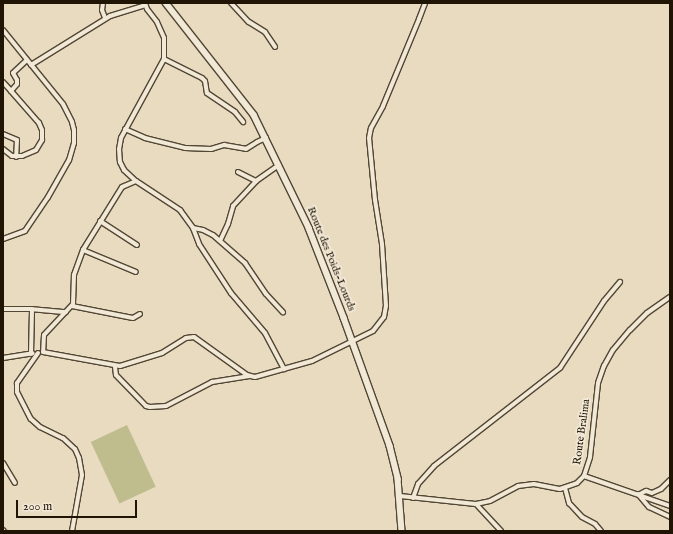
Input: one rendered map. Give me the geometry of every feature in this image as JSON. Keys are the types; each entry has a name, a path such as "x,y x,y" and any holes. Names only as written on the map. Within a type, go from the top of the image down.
{"street":[{"path":"103,3 102,10 105,18"},
{"name":"Route des Poids-Lourds","path":"166,3 245,103 266,138 316,244 390,446 398,479 402,531"},
{"path":"231,3 248,22 265,32 275,47"},
{"path":"115,367 114,370 116,375 146,406 166,406 212,382 250,376 255,377 316,359 376,328 385,311 383,263 374,193 370,134 386,100 424,3"},
{"path":"31,65 105,18 145,4 157,22 164,38 164,58 125,129 119,143 120,162 124,170 136,181 176,207 193,228 196,238 205,254 236,301 263,329 284,369"},
{"path":"3,30 66,109 74,126 74,143 69,160 27,228 22,233 3,239"},
{"path":"164,58 202,78 205,81 207,93 235,112 243,122"},
{"path":"11,91 17,84 16,77 13,73 27,60"},
{"path":"3,82 30,112 42,130 42,140 36,150 27,155 16,157 3,150"},
{"path":"125,129 145,138 185,148 211,149 224,145 246,149 266,138"},
{"path":"3,134 17,140 16,157"},
{"path":"220,241 228,224 232,206 256,181 279,165"},
{"path":"238,172 256,181"},
{"path":"43,352 44,335 72,306 74,301 74,275 83,250 122,187 136,181"},
{"path":"100,221 137,245"},
{"path":"193,228 208,232 244,263 266,294 283,312"},
{"path":"83,250 136,272"},
{"path":"413,498 418,484 434,466 560,368 604,301 620,282"},
{"name":"Route Bralima","path":"565,488 577,483 584,476 590,457 598,383 604,366 613,350 630,330 647,313 670,297"},
{"path":"72,306 133,318 140,314"},
{"path":"3,309 32,309 66,312"},
{"path":"31,354 32,309"},
{"path":"3,358 43,352 115,367 162,353 186,338 194,337 250,376"},
{"path":"38,353 17,383 17,392 31,419 40,426 63,438 75,449 79,458 82,475 72,531"},
{"path":"3,463 15,483"},
{"path":"584,476 670,506"},
{"path":"639,494 647,491 650,494 653,493 663,488 670,480"},
{"path":"400,496 476,504 490,501 518,486 534,484 565,488 569,503 582,517 595,524 601,531"},
{"path":"639,494 649,508 670,518"},
{"path":"476,504 500,531"}],"shaded area":[{"path":"127,425 156,487 119,504 91,442"}]}
